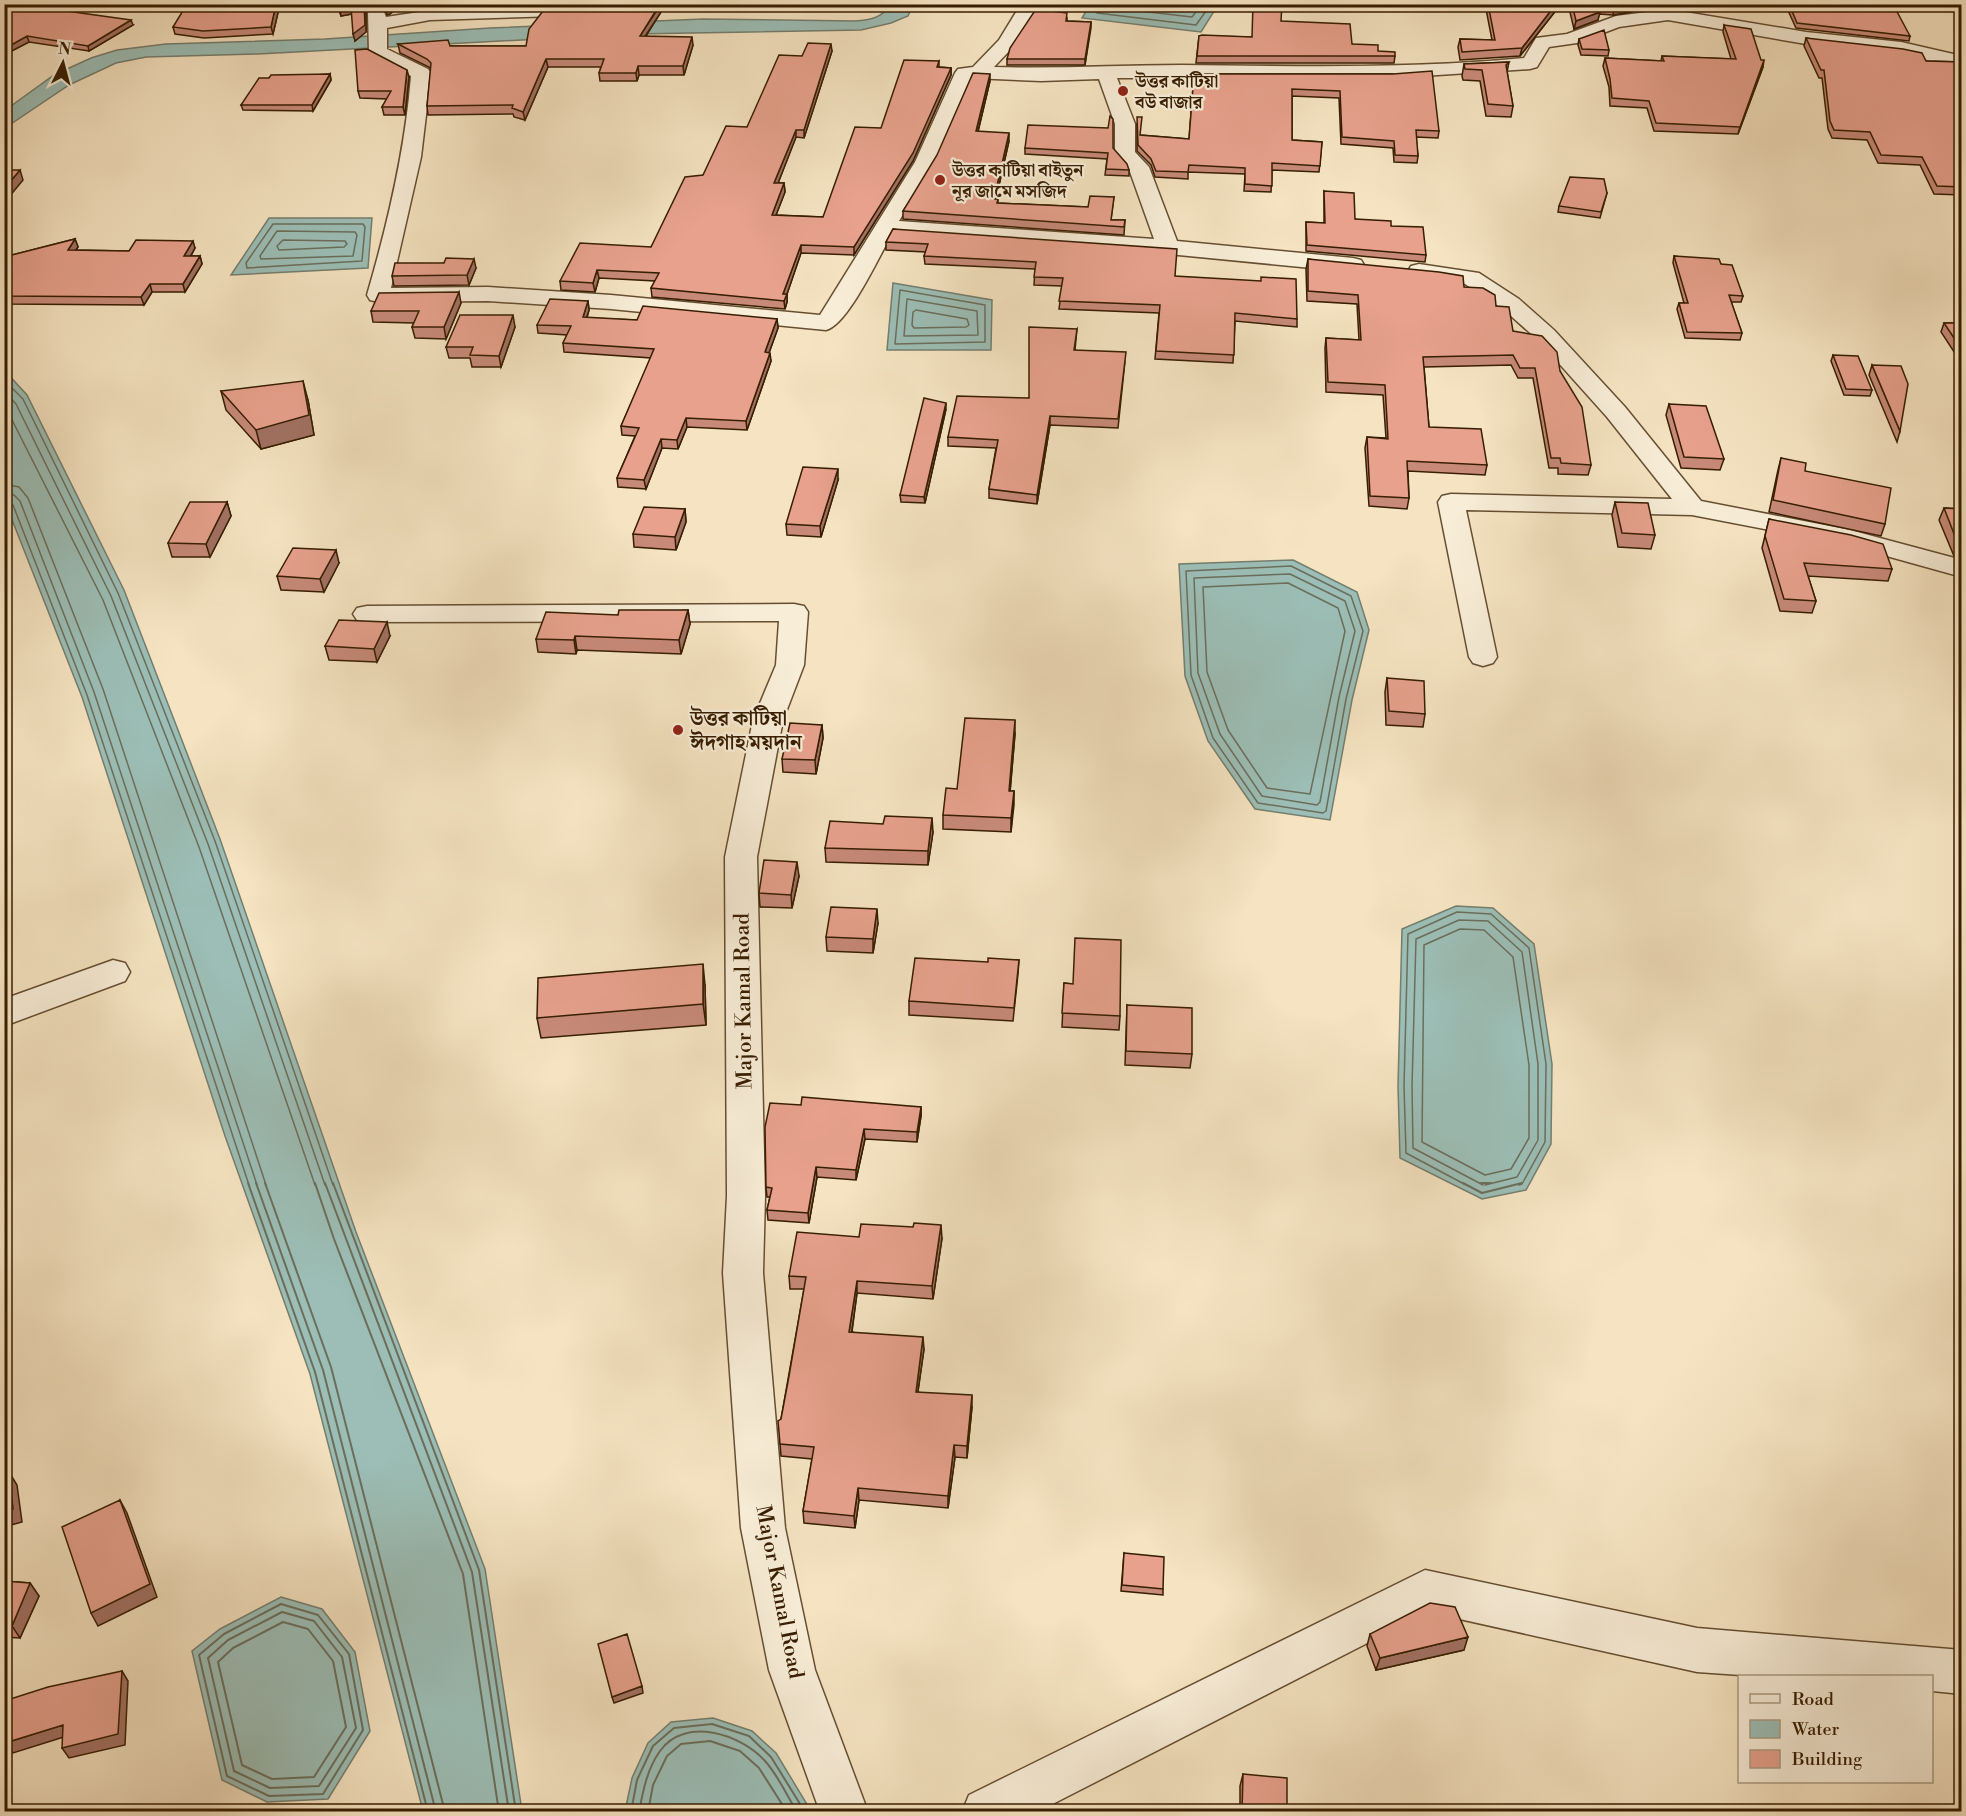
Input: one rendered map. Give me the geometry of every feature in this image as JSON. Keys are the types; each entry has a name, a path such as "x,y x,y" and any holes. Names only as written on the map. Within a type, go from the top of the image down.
{"street":[{"path":"372,4 377,13 378,51 421,73 419,112 400,217 378,295 488,294 611,302 826,323 836,312 925,162 965,73 980,71 1048,75 1476,69 1530,63 1543,42 1570,39 1616,22 1668,15 1806,38 1901,48 1962,62"},
{"path":"377,35 430,15 592,10 678,4"},
{"path":"980,71 1006,44 1030,4"},
{"path":"1668,15 1687,4"},
{"path":"1106,73 1125,124 1125,154 1140,167 1168,247"},
{"path":"885,227 1168,247 1471,278 1511,304 1546,334 1616,412 1692,507"},
{"path":"1483,657 1451,502 1692,507 1850,538 1962,569"},
{"name":"Major Kamal Road","path":"367,615 794,612 790,665 768,720 741,856 746,1196 743,1273 763,1528 792,1671 844,1812"},
{"path":"4,1013 113,972"},
{"path":"986,1812 1425,1591 1697,1650 1962,1672"}],"water":[{"path":"890,5 913,5 908,16 891,23 861,30 634,34 258,54 146,57 116,63 69,85 5,128 4,111 54,75 91,58 117,50 166,44 325,39 490,28 703,19 855,21 875,18"},
{"path":"1090,5 1218,5 1201,32 1082,18"},
{"path":"269,218 372,218 368,268 231,275"},
{"path":"893,283 992,300 991,350 887,350"},
{"path":"5,371 27,395 124,590 220,839 356,1232 485,1569 522,1811 423,1811 310,1374 225,1136 82,697 7,507 4,495"},
{"path":"1293,560 1357,592 1369,630 1352,700 1330,820 1255,809 1208,741 1185,676 1179,564"},
{"path":"1456,906 1493,908 1534,944 1552,1064 1551,1144 1526,1190 1482,1199 1400,1158 1398,1086 1402,929"},
{"path":"281,1597 322,1609 355,1652 370,1731 328,1799 267,1802 222,1780 192,1651 220,1629"},
{"path":"713,1718 752,1731 776,1753 811,1811 625,1811 632,1778 648,1743 671,1722"}],"building":[{"path":"9,4 131,20 88,46 27,36 4,49 4,7"},
{"path":"187,4 276,4 271,27 203,31 173,27"},
{"path":"338,4 364,4 365,25 353,34 351,7 340,9"},
{"path":"660,4 640,36 692,37 683,66 638,66 636,73 599,73 604,59 546,59 523,112 512,108 513,105 427,106 431,63 398,44 448,40 450,46 526,46 529,29 543,11"},
{"path":"1253,4 1282,4 1281,21 1350,24 1352,44 1378,45 1378,51 1395,52 1395,56 1197,56 1199,36 1252,37"},
{"path":"1488,4 1556,4 1522,48 1462,52 1460,39 1495,40"},
{"path":"1572,4 1627,4 1598,5 1600,12 1576,21"},
{"path":"1789,4 1895,8 1910,36 1797,23"},
{"path":"1036,9 1067,13 1066,21 1091,22 1085,59 1007,59 1010,48"},
{"path":"1724,25 1751,29 1761,60 1764,60 1740,127 1656,123 1649,101 1612,98 1605,58 1664,61 1662,56 1736,59"},
{"path":"1604,30 1609,50 1582,49 1579,39"},
{"path":"1806,38 1903,49 1922,53 1926,61 1962,62 1962,187 1937,186 1922,157 1881,155 1870,132 1834,130 1830,121 1824,70 1821,70"},
{"path":"808,43 831,44 804,130 796,130 774,183 784,183 772,215 823,217 855,127 881,128 904,60 939,61 937,67 951,68 913,153 854,247 801,245 783,294 787,294 784,301 651,288 659,273 597,270 593,283 560,281 580,243 651,247 685,177 703,175 726,126 747,127 779,55 802,56"},
{"path":"367,49 407,70 403,107 382,107 391,91 358,91 355,50"},
{"path":"1509,62 1506,65 1513,106 1488,104 1482,70 1465,69 1464,64"},
{"path":"1432,71 1439,131 1416,130 1418,156 1395,155 1394,141 1342,137 1340,91 1292,89 1292,140 1322,142 1320,166 1272,163 1272,186 1245,184 1245,168 1189,165 1188,172 1156,171 1151,159 1138,145 1137,117 1142,117 1140,135 1189,139 1194,74 1393,74"},
{"path":"973,73 990,74 976,131 1009,133 994,199 998,199 997,203 1088,207 1090,196 1114,197 1111,220 1125,220 1124,227 903,211 937,155"},
{"path":"330,74 312,105 241,105 259,78 269,78 271,75"},
{"path":"1110,116 1113,119 1113,148 1127,164 1129,170 1106,169 1108,153 1025,148 1028,125 1108,128"},
{"path":"4,170 20,170 4,189"},
{"path":"1570,177 1604,179 1607,193 1601,212 1559,206"},
{"path":"1324,191 1354,193 1355,219 1391,221 1391,226 1423,227 1426,255 1307,245 1306,222 1325,223"},
{"path":"893,229 1177,249 1175,276 1261,281 1261,277 1296,279 1297,319 1235,313 1234,355 1156,351 1160,305 1059,301 1063,278 1034,277 1036,262 924,256 928,244 886,242"},
{"path":"75,239 68,250 129,251 136,240 193,241 184,256 200,256 183,284 150,284 141,297 4,296 4,257"},
{"path":"1674,256 1719,259 1721,264 1732,265 1743,296 1729,295 1742,333 1687,332 1679,303 1688,303"},
{"path":"446,258 474,259 467,275 392,276 395,263 444,263"},
{"path":"1308,259 1463,276 1464,287 1483,288 1495,295 1496,306 1509,307 1513,331 1542,336 1557,352 1560,371 1582,407 1591,465 1561,463 1560,458 1551,458 1535,368 1520,368 1513,355 1423,357 1429,427 1481,429 1487,465 1407,461 1409,498 1370,496 1367,437 1388,439 1385,385 1328,382 1326,338 1361,340 1358,295 1308,291"},
{"path":"459,292 444,327 412,327 419,311 371,311 379,293"},
{"path":"550,299 588,301 583,317 637,320 643,306 777,319 765,352 770,353 746,421 686,418 677,440 661,439 644,480 617,478 639,428 621,426 654,349 563,343 571,326 537,325"},
{"path":"460,315 513,315 499,356 470,355 473,347 446,347"},
{"path":"1944,323 1962,323 1962,350"},
{"path":"1029,327 1077,329 1074,350 1126,352 1118,419 1050,416 1037,495 989,489 998,440 948,437 957,396 1029,398"},
{"path":"1833,355 1858,356 1872,390 1846,389"},
{"path":"1872,365 1901,366 1908,384 1900,431"},
{"path":"303,381 309,415 256,430 221,391"},
{"path":"924,398 946,403 924,497 900,495"},
{"path":"1669,404 1706,406 1724,459 1684,457"},
{"path":"1781,458 1806,463 1805,471 1891,488 1885,524 1773,500"},
{"path":"803,467 838,469 820,526 786,524"},
{"path":"190,502 227,502 206,544 168,543"},
{"path":"1615,502 1648,503 1655,535 1622,533"},
{"path":"644,507 685,509 675,537 633,534"},
{"path":"1944,508 1962,509 1962,545 1958,544"},
{"path":"1769,519 1851,535 1883,544 1892,569 1804,563 1816,601 1784,599 1765,536"},
{"path":"293,548 336,550 320,579 277,576"},
{"path":"619,610 688,610 679,640 575,636 574,640 536,639 546,612 618,615"},
{"path":"339,620 387,622 374,649 325,646"},
{"path":"1387,678 1424,681 1425,714 1389,711"},
{"path":"965,718 1015,720 1009,791 1014,791 1011,818 943,815 946,788 957,789"},
{"path":"790,723 822,725 815,760 782,759"},
{"path":"885,816 932,818 928,851 825,848 830,821 883,824"},
{"path":"764,860 797,862 791,895 759,893"},
{"path":"831,907 877,909 873,939 826,937"},
{"path":"1075,938 1121,940 1120,1016 1062,1013 1064,983 1073,984"},
{"path":"915,958 988,962 988,958 1019,960 1014,1008 909,1001"},
{"path":"703,964 703,1004 537,1018 538,978"},
{"path":"1127,1005 1192,1008 1192,1054 1126,1051"},
{"path":"802,1097 921,1107 917,1132 864,1129 856,1170 816,1167 808,1213 767,1210 772,1188 766,1187 765,1127 770,1103 801,1105"},
{"path":"914,1223 941,1225 932,1286 857,1281 849,1332 923,1337 916,1392 972,1395 967,1446 954,1445 948,1496 858,1488 854,1516 803,1511 814,1447 780,1444 778,1421 781,1419 806,1277 789,1276 797,1232 859,1237 861,1224 913,1227"},
{"path":"9,1472 13,1509 4,1512 4,1473"},
{"path":"120,1500 150,1584 91,1613 62,1527"},
{"path":"1124,1553 1164,1557 1163,1589 1122,1585"},
{"path":"4,1581 30,1583 12,1626 4,1625"},
{"path":"1430,1603 1455,1607 1468,1637 1380,1658 1370,1634"},
{"path":"627,1634 642,1686 612,1697 598,1644"},
{"path":"122,1671 118,1734 62,1748 63,1725 5,1743 4,1701 48,1687"},
{"path":"1243,1774 1287,1778 1287,1812 1242,1812"}],"place":[{"name":"উত্তর কাটিয়া বউ বাজার","path":"1123,91"},
{"name":"উত্তর কাটিয়া বাইতুন নূর জামে মসজিদ","path":"940,180"},
{"name":"উত্তর কাটিয়া ঈদগাহ ময়দান","path":"678,730"}]}
